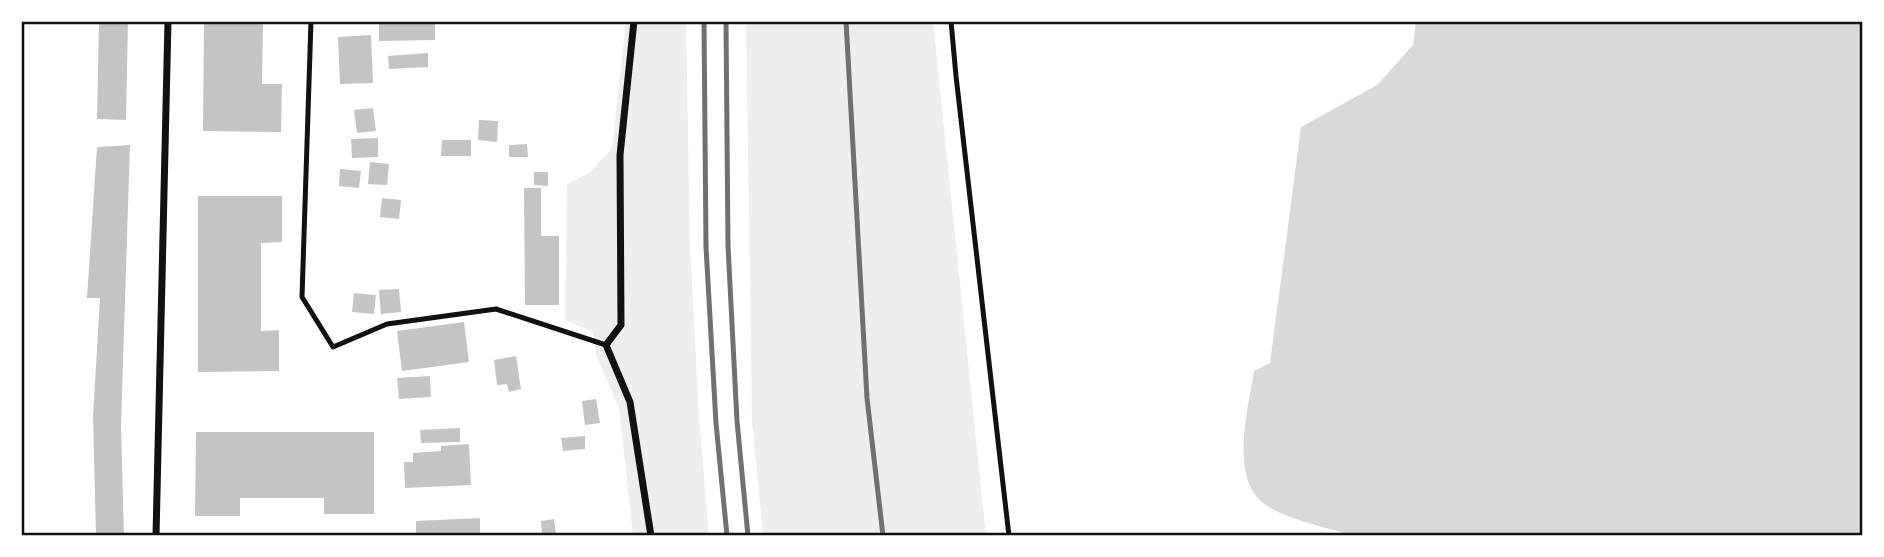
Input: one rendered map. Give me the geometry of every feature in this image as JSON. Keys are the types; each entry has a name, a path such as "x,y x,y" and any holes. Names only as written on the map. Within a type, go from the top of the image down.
{"street":[{"path":"156,536 168,21"},
{"path":"634,21 620,155 621,325 606,345 630,402 651,536"}],"lane":[{"path":"310,21 302,297 333,346 387,324 496,309 606,345"},
{"path":"951,21 1009,536"}],"shaded area":[{"path":"626,21 686,21 690,246 699,416 709,536 633,536 619,407 596,356 593,332 565,320 567,184 590,172 612,149"},
{"path":"746,21 933,21 986,536 763,536 752,421"},
{"path":"1416,21 1863,21 1863,536 1344,536 1341,532 1285,515 1256,496 1248,481 1244,464 1245,425 1254,371 1270,363 1301,127 1377,85 1413,45"}],"building":[{"path":"99,21 128,21 126,120 97,119"},
{"path":"204,21 263,21 262,84 282,84 281,132 203,131"},
{"path":"379,21 435,21 435,40 379,41"},
{"path":"371,35 373,83 340,84 338,37"},
{"path":"428,53 428,67 389,69 388,56"},
{"path":"373,108 376,131 357,133 354,110"},
{"path":"479,120 498,121 497,142 478,140"},
{"path":"378,138 378,157 352,158 351,139"},
{"path":"442,140 471,140 471,156 441,156"},
{"path":"527,144 528,157 509,157 509,145"},
{"path":"130,145 121,426 124,536 96,536 93,416 100,298 87,298 97,147"},
{"path":"370,162 389,164 387,185 368,184"},
{"path":"340,169 361,171 359,188 339,186"},
{"path":"534,172 548,172 548,186 534,185"},
{"path":"524,188 541,188 541,236 559,236 559,305 525,305"},
{"path":"198,196 282,196 282,242 261,243 261,331 279,330 279,371 198,372"},
{"path":"382,198 401,200 399,219 380,217"},
{"path":"399,289 401,312 381,314 379,290"},
{"path":"354,293 376,295 374,314 352,312"},
{"path":"464,322 469,362 402,371 397,331"},
{"path":"516,356 521,389 509,392 507,384 497,385 494,360"},
{"path":"430,376 431,397 399,399 397,378"},
{"path":"596,399 600,423 585,425 582,401"},
{"path":"460,428 460,442 421,443 420,430"},
{"path":"196,432 374,432 374,514 324,514 324,498 240,498 240,516 195,516"},
{"path":"585,436 585,449 563,451 561,438"},
{"path":"469,444 471,485 405,488 404,462 413,462 413,453 441,451 441,446"},
{"path":"480,518 480,536 416,536 416,521"},
{"path":"554,519 556,536 542,536 541,521"}],"railway":[{"path":"704,21 706,247 716,423 727,536"},
{"path":"726,21 728,246 737,421 748,536"},
{"path":"846,21 867,398 883,536"}]}
